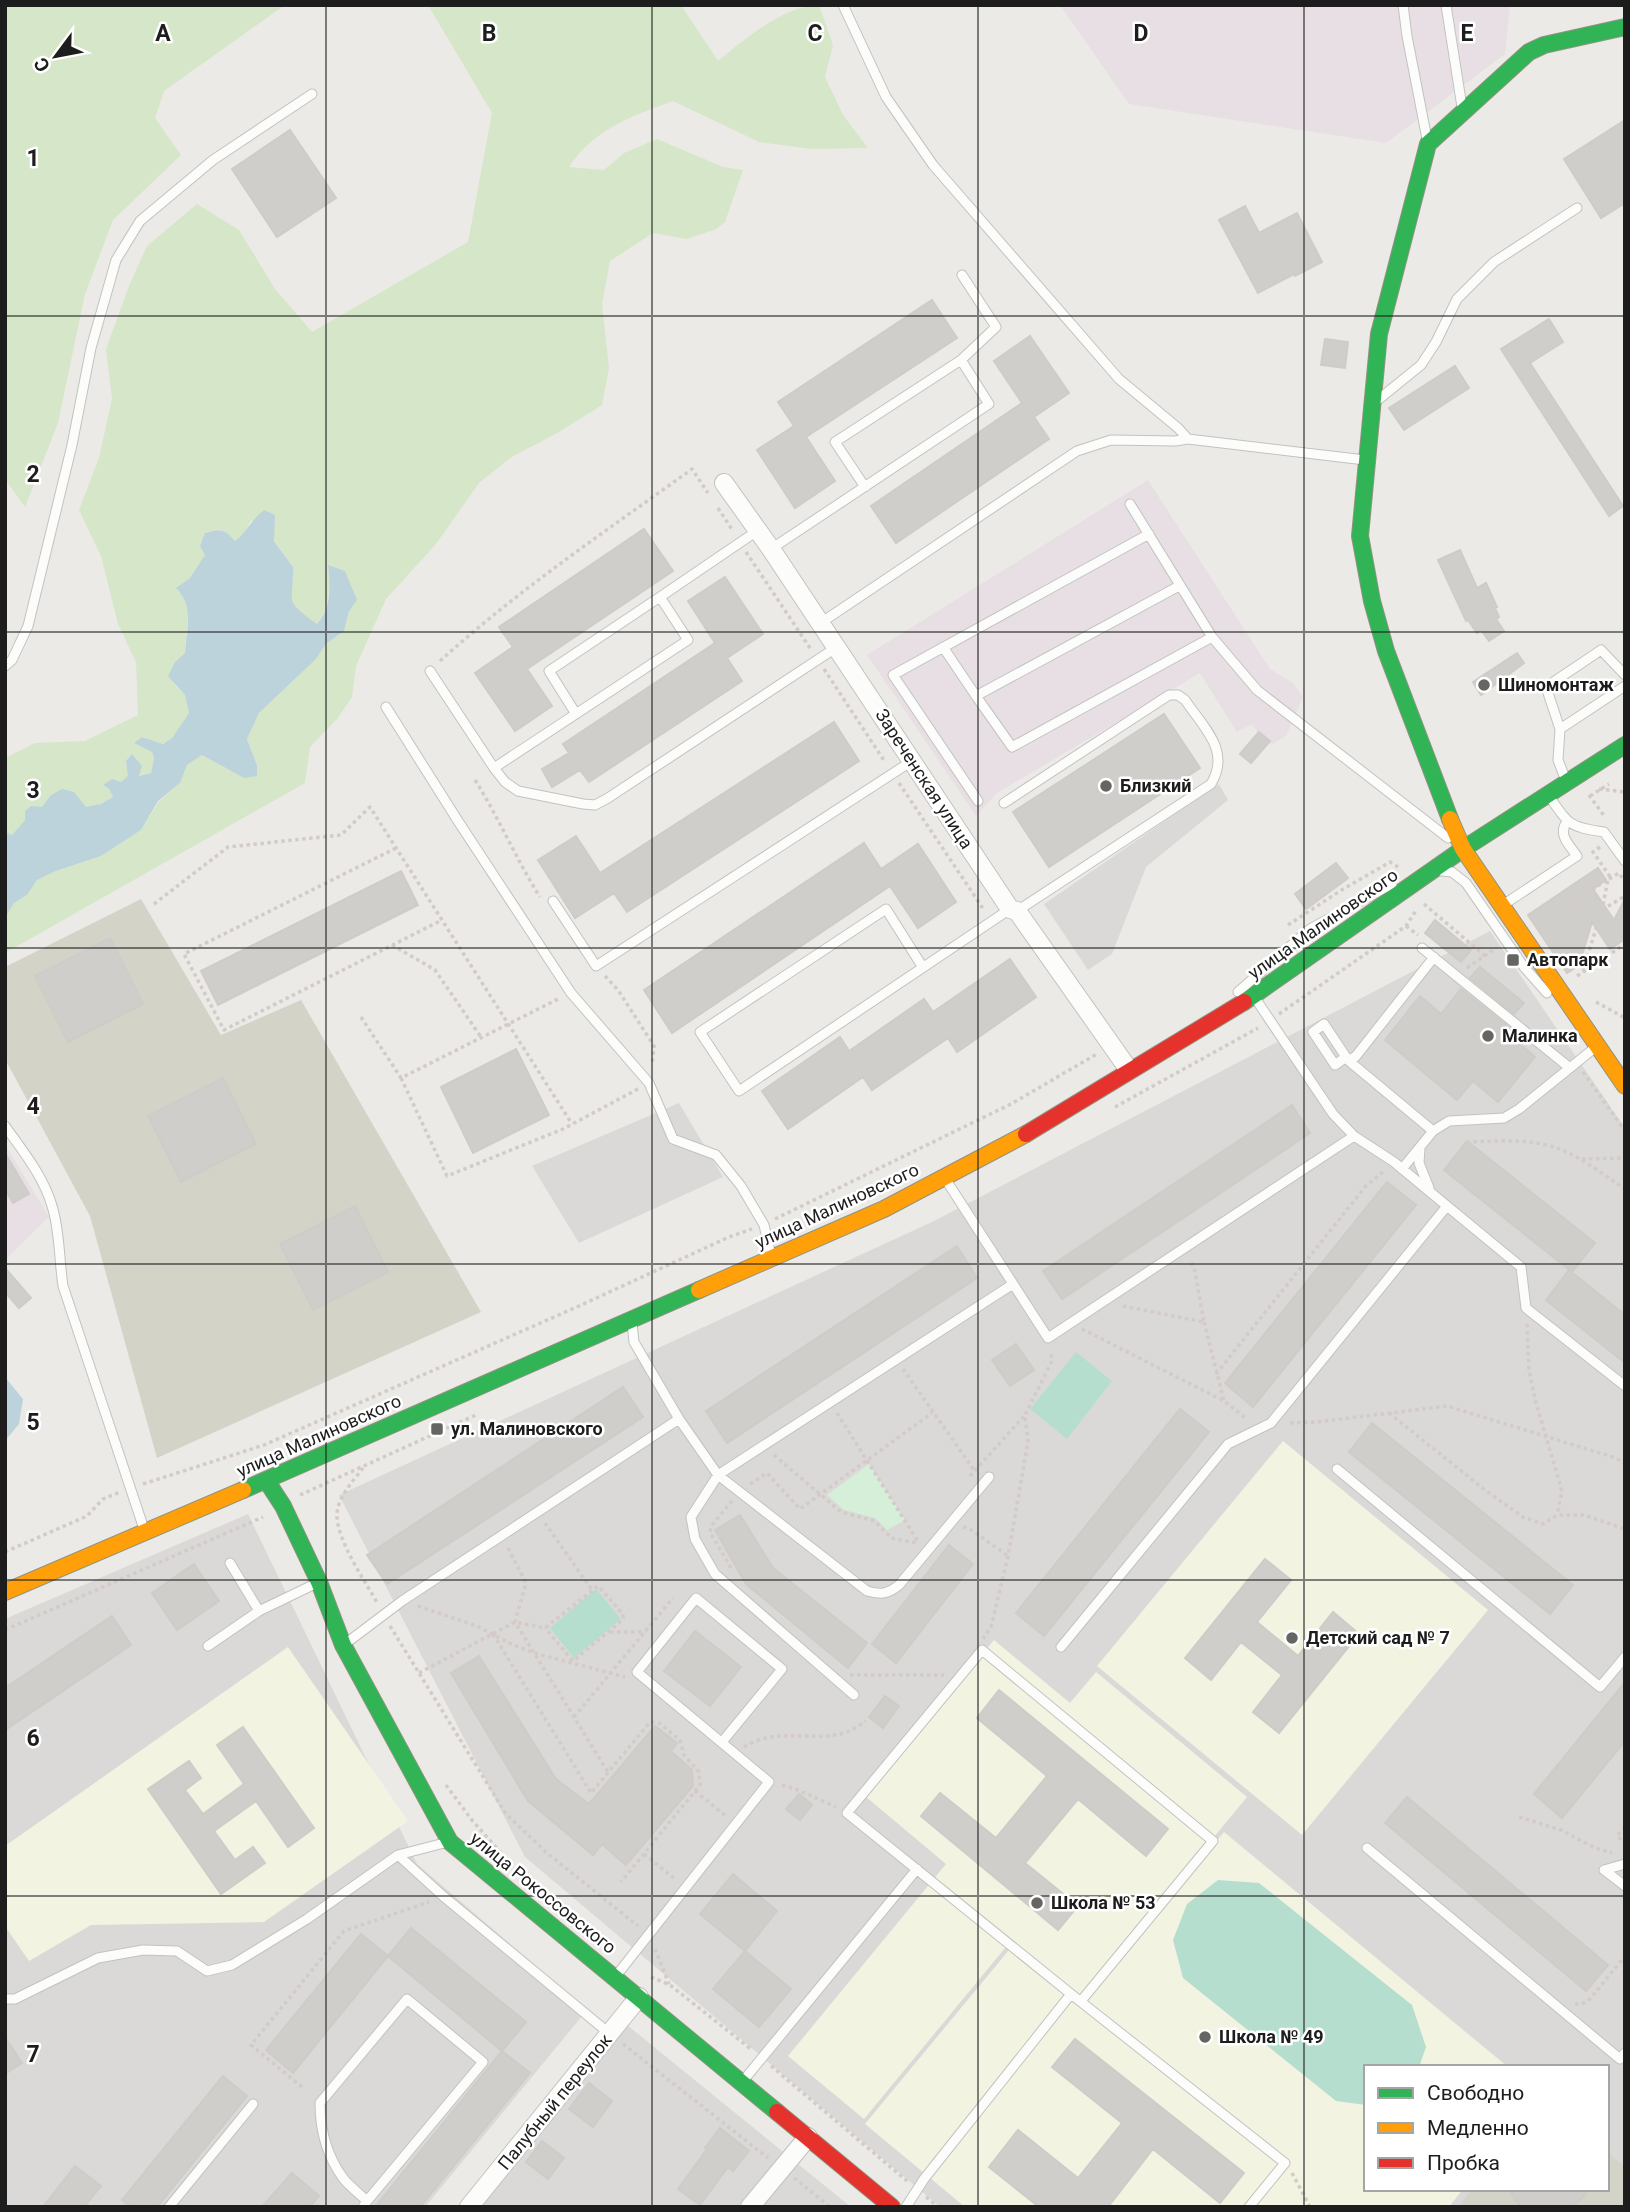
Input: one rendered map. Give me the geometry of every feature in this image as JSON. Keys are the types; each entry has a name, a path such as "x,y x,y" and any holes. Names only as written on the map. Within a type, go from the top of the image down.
{"street":[{"path":"1621,1079 1596,1047 1531,938 1502,906 1463,849 1441,803 1386,651 1372,601 1360,536 1379,334 1428,144 1529,52 1544,45 1625,27"},
{"name":"Зареченская улица","path":"724,483 1014,910 1129,1070"},
{"name":"улица Малиновского","path":"5,1592 884,1209 1025,1134 1254,996 1463,849 1625,745"},
{"name":"улица Рокоссовского","path":"266,1480 283,1506 319,1582 343,1645 450,1842 620,1972 639,1997 892,2207"},
{"name":"Палубный переулок","path":"470,2207 639,1997"},
{"path":"750,2207 807,2137"}],"lane":[{"path":"843,5 886,97 933,165 1119,379 1188,439"},
{"path":"1403,5 1428,144"},
{"path":"1446,5 1463,112"},
{"path":"5,666 12,660 28,626 72,445 91,348 116,260 141,221 212,160 312,94"},
{"path":"1372,405 1421,365 1436,342 1457,299 1494,262 1577,208"},
{"path":"864,487 835,442 961,360 996,327 962,275"},
{"path":"771,549 989,404 961,360"},
{"path":"819,624 1077,451 1111,440 1188,439 1367,460"},
{"path":"1130,504 1212,637 1257,690 1463,849"},
{"path":"576,714 549,671 757,531"},
{"path":"978,801 893,675 1149,534"},
{"path":"976,696 1180,586"},
{"path":"494,768 688,640 660,597"},
{"path":"943,648 1012,747 1212,637"},
{"path":"430,671 505,782 518,791 594,805 608,799 837,647"},
{"path":"1566,783 1558,760 1560,729 1545,687 1601,650 1625,675"},
{"path":"1560,729 1625,686"},
{"path":"922,966 886,909 700,1032 739,1091 993,919 1014,910 1210,784 1216,775 1219,753 1185,700 1178,695 1168,695 1004,803"},
{"path":"386,707 571,993 649,1083 673,1139 716,1155 741,1186 764,1225 771,1258"},
{"path":"553,901 596,966 912,761"},
{"path":"1548,795 1567,822 1604,832 1625,861"},
{"path":"1502,906 1577,856 1562,834 1562,828 1567,822"},
{"path":"1191,1033 1310,929 1413,872 1452,872 1466,883 1524,967 1550,997"},
{"path":"1422,948 1570,1068"},
{"path":"1433,1131 1348,1059 1356,1056 1434,957"},
{"path":"1254,996 1333,1114 1354,1136 1394,1162 1521,1267 1527,1308 1625,1386"},
{"path":"1402,1169 1433,1131 1449,1121 1504,1118 1596,1047 1559,1007"},
{"path":"5,1126 52,1203 62,1286 145,1531"},
{"path":"945,1177 1048,1338 1354,1136"},
{"path":"1421,1146 1419,1163 1423,1177 1433,1194"},
{"path":"1061,1647 1228,1444 1271,1423 1447,1206"},
{"path":"855,1695 715,1574 695,1539 691,1517 718,1475 1013,1284"},
{"path":"632,1319 634,1342 679,1419 718,1475 867,1591 880,1594 890,1592 989,1477"},
{"path":"343,1645 402,1601 679,1419"},
{"path":"1337,1469 1600,1687 1625,1657"},
{"path":"230,1563 259,1611"},
{"path":"208,1646 259,1611 319,1582"},
{"path":"620,1972 769,1782 637,1672 696,1598 782,1669 722,1742"},
{"path":"1081,2001 1213,1841 982,1650 847,1813 1071,1994 1285,2163 1249,2207"},
{"path":"5,2000 15,1999 98,1958 143,1950 177,1951 207,1971 232,1965 307,1919 398,1855 450,1842"},
{"path":"1367,1848 1620,2059 1625,2053"},
{"path":"398,1855 443,1896 610,2035"},
{"path":"1625,1864 1604,1870 1625,1886"},
{"path":"742,2082 917,1869"},
{"path":"906,2207 917,2189 1071,1994"},
{"path":"407,1999 483,2062 365,2204 343,2178 327,2147 320,2124 320,2103 407,1999"},
{"path":"169,2207 253,2104"}],"path":[{"path":"430,671 470,634 523,592 692,469 981,907 993,919"},
{"path":"475,780 493,808 521,868 541,899"},
{"path":"1584,788 1610,825"},
{"path":"154,904 228,847 341,835 370,807 572,1124"},
{"path":"1601,846 1593,852 1609,879 1582,972 1625,944"},
{"path":"396,848 184,954 224,1030 442,920"},
{"path":"1288,925 1390,862 1399,868"},
{"path":"1531,938 1619,873 1625,882"},
{"path":"1602,910 1625,896"},
{"path":"1114,1107 1270,1021 1406,926 1415,914 1420,900 1485,956"},
{"path":"1462,971 1502,944"},
{"path":"393,945 435,970 482,1037"},
{"path":"361,1017 401,1078 447,1176 544,1138 649,1083 654,1046 618,990 596,966"},
{"path":"401,1078 571,993"},
{"path":"5,1552 88,1516 103,1499 264,1445 729,1237 764,1225 999,1110 1097,1054"},
{"path":"1446,1172 1470,1142 1509,1140 1549,1145 1580,1159 1625,1189"},
{"path":"1580,1159 1625,1158"},
{"path":"1216,1374 1365,1187 1394,1162"},
{"path":"1182,1250 1194,1267 1204,1322 1224,1401"},
{"path":"1112,1295 1119,1305 1204,1322"},
{"path":"1527,1308 1529,1370 1562,1490 1557,1515"},
{"path":"1077,1326 1224,1401 1244,1418 1256,1422 1317,1422 1447,1406 1625,1463"},
{"path":"979,1646 991,1627 1008,1556 1028,1442 1025,1415 1052,1361 1049,1344"},
{"path":"897,1360 932,1413 975,1470"},
{"path":"830,1403 925,1554"},
{"path":"5,1629 261,1519 297,1496 487,1410"},
{"path":"736,1577 710,1532 712,1525 740,1492 767,1474 800,1509 932,1413"},
{"path":"1390,1413 1485,1490 1523,1517 1543,1524 1557,1515 1584,1515 1625,1529"},
{"path":"764,1445 841,1512 875,1521 891,1538 918,1543"},
{"path":"1619,1460 1625,1457"},
{"path":"364,1466 344,1494 337,1514 344,1544 384,1615 506,1814 547,1853 649,1935 670,1984"},
{"path":"538,1513 592,1590"},
{"path":"941,1535 960,1527 970,1529 1008,1556"},
{"path":"502,1537 526,1583 515,1622 608,1772"},
{"path":"419,1673 515,1622 544,1628 573,1661 624,1618 598,1586 544,1628"},
{"path":"574,1717 673,1598"},
{"path":"402,1601 443,1613 534,1653 651,1684"},
{"path":"608,1632 646,1632"},
{"path":"493,1634 591,1793 650,1722 655,1721 680,1740 684,1755 699,1772 700,1785 621,1882"},
{"path":"849,1675 954,1675"},
{"path":"736,1754 746,1745 762,1738 780,1734 826,1735 846,1732 866,1721"},
{"path":"439,1775 471,1819 506,1859"},
{"path":"769,1782 798,1790 847,1813"},
{"path":"695,1791 729,1818"},
{"path":"1519,1817 1561,1830 1595,1847 1615,1853"},
{"path":"1625,1827 1617,1836 1625,1843"},
{"path":"644,1854 677,1882"},
{"path":"302,2087 251,2045 344,1931 443,1896"},
{"path":"1574,2004 1582,2004 1590,1999 1625,1956"},
{"path":"620,1972 670,1984 938,2207"},
{"path":"610,2035 830,2207"},
{"path":"1285,2163 1310,2207"}],"shaded area":[{"path":"1060,5 1510,5 1505,54 1386,143 1129,104"},
{"path":"1148,480 1270,669 1293,683 1303,697 1286,736 1271,745 1265,737 1262,739 1252,724 1237,732 1200,673 997,793 976,816 867,655"},
{"path":"1219,784 1228,800 1146,867 1112,954 1088,970 1044,904"},
{"path":"141,899 221,1035 301,1000 481,1312 157,1458 90,1216 5,1059 5,967"},
{"path":"1490,931 1625,1128 1625,2207 940,2207 525,1857 339,1495 934,1221"},
{"path":"679,1103 723,1177 579,1243 532,1166"},
{"path":"5,1144 49,1217 5,1260"},
{"name":"Детский сад № 7","path":"1283,1441 1488,1610 1302,1835 1097,1666"},
{"path":"248,1514 417,1864 587,2010 425,2207 5,2207 5,1619"},
{"name":"Школа № 53","path":"994,1640 1070,1703 1096,1672 1247,1797 1081,1998 1010,1942 864,2119 788,2056 946,1864 865,1796"},
{"path":"288,1647 408,1821 264,1922 91,1925 29,1961 5,1926 5,1846"},
{"name":"Школа № 49","path":"1224,1832 1506,2065 1364,2065 1364,2191 1461,2191 1449,2207 965,2207 865,2124 1009,1950 1079,2007"},
{"path":"627,2025 851,2207 479,2207"},
{"path":"1609,2154 1625,2167 1625,2207 1458,2207 1470,2191 1609,2191"}],"green space":[{"path":"5,5 285,5 164,91 155,118 181,155 113,220 85,294 58,423 25,507 5,479"},
{"path":"428,5 681,5 718,61 779,17 819,5 833,45 825,77 843,115 868,148 812,149 759,142 673,101 615,125 590,143 569,167 604,170 624,153 657,139 723,167 743,170 725,222 716,229 687,239 653,233 610,261 602,304 609,368 602,405 510,458 479,483 436,544 386,599 356,666 352,697 337,719 310,747 305,783 5,953 5,918 14,903 27,895 37,880 101,856 141,830 159,801 180,783 187,765 202,755 244,778 257,765 247,739 259,713 316,659 326,644 344,631 349,611 345,571 328,566 327,604 317,624 291,602 293,567 274,540 251,520 243,535 235,542 222,530 205,533 206,555 190,578 177,588 186,603 188,619 185,653 175,662 175,685 185,695 189,713 172,738 163,744 143,737 135,743 152,752 154,758 151,773 138,776 126,761 129,776 121,782 104,786 113,797 86,808 74,792 50,796 12,835 5,832 5,758 35,743 85,741 138,715 136,662 118,624 101,556 79,510 99,458 112,399 106,349 147,246 197,204 239,230 275,289 312,332 468,242 492,113"},
{"path":"1076,1352 1112,1381 1067,1439 1030,1409"},
{"path":"869,1464 905,1520 887,1530 875,1518 844,1510 827,1495"},
{"path":"596,1589 621,1619 574,1658 550,1628"},
{"path":"1218,1880 1259,1883 1412,2005 1426,2047 1420,2065 1364,2065 1364,2105 1336,2101 1183,1978 1173,1940 1187,1904"}],"water":[{"path":"264,510 275,515 274,541 293,567 292,600 299,610 317,624 322,617 329,596 328,565 345,571 357,600 349,611 344,631 326,644 316,659 259,713 247,739 257,765 257,776 244,778 202,755 187,765 180,783 158,801 141,830 101,856 37,880 27,895 14,903 5,918 5,832 12,835 25,820 25,811 31,806 42,807 50,796 62,789 74,792 86,807 101,804 113,797 103,785 112,779 121,782 128,776 126,761 132,754 142,766 139,776 151,773 154,758 152,752 134,743 142,737 163,744 172,738 189,713 185,695 168,676 175,662 185,653 188,627 186,603 176,588 190,578 205,555 200,546 205,533 222,531 235,541"},
{"path":"5,1377 23,1399 19,1424 5,1441"}],"building":[{"path":"1625,120 1625,203 1601,218 1564,159"},
{"path":"290,130 336,198 277,237 232,169"},
{"path":"1245,206 1259,233 1297,213 1322,262 1258,293 1219,220"},
{"path":"932,300 957,338 806,437 835,481 795,508 757,450 794,426 778,402"},
{"path":"1549,319 1563,342 1530,363 1623,506 1609,516 1501,349"},
{"path":"1030,336 1069,393 1034,417 1049,439 896,543 871,506 1022,403 994,361"},
{"path":"1325,339 1348,342 1345,368 1321,365"},
{"path":"1455,366 1469,388 1404,430 1389,408"},
{"path":"644,529 673,571 527,669 552,706 515,731 475,673 513,647 499,627"},
{"path":"1460,550 1477,588 1486,583 1497,607 1495,608 1499,617 1496,619 1504,631 1489,641 1481,630 1477,633 1468,620 1466,621 1438,560"},
{"path":"725,577 763,634 727,658 742,681 589,782 580,770 552,787 542,769 569,753 563,744 715,643 688,601"},
{"name":"Шиномонтаж","path":"1517,653 1524,663 1481,695 1473,682"},
{"path":"1164,714 1200,768 1049,867 1013,812"},
{"path":"834,722 859,761 627,912 614,893 575,918 538,860 576,836 600,873"},
{"path":"1259,732 1270,741 1251,763 1240,754"},
{"path":"864,843 881,869 918,844 956,902 918,928 890,886 672,1033 644,990"},
{"path":"1336,863 1348,878 1306,909 1295,894"},
{"path":"1598,868 1606,880 1593,889 1614,920 1625,899 1625,939 1610,949 1592,922 1579,965 1567,973 1528,915"},
{"path":"401,871 418,905 218,1005 201,971"},
{"path":"1435,920 1471,950 1461,962 1425,933"},
{"path":"110,938 143,1004 68,1042 35,976"},
{"path":"1010,959 1036,997 957,1052 948,1038 872,1090 863,1077 788,1129 762,1091 840,1037 849,1051 924,999 933,1012"},
{"path":"1480,967 1524,1003 1514,1014 1470,978"},
{"path":"1461,989 1506,1025 1502,1029 1535,1057 1498,1102 1473,1081 1457,1100 1385,1040 1420,996 1441,1014"},
{"path":"516,1049 549,1115 473,1153 441,1087"},
{"path":"223,1078 256,1144 181,1182 148,1116"},
{"path":"1292,1105 1310,1133 1062,1299 1043,1271"},
{"path":"1467,1141 1595,1243 1572,1272 1444,1170"},
{"path":"5,1153 29,1194 13,1203 5,1189"},
{"path":"1387,1182 1416,1205 1253,1407 1225,1383"},
{"path":"355,1206 388,1272 313,1310 280,1244"},
{"path":"957,1246 977,1278 727,1443 706,1411"},
{"path":"5,1268 31,1298 19,1308 5,1292"},
{"path":"1569,1270 1625,1315 1625,1363 1546,1300"},
{"path":"1016,1344 1034,1370 1010,1386 992,1360"},
{"path":"623,1387 643,1417 387,1584 367,1555"},
{"path":"1180,1409 1209,1432 1044,1636 1016,1613"},
{"path":"1372,1423 1573,1585 1550,1614 1349,1452"},
{"path":"740,1515 773,1568 867,1643 848,1668 746,1584 715,1530"},
{"path":"949,1545 973,1564 896,1663 872,1644"},
{"path":"1265,1559 1291,1580 1257,1622 1298,1656 1333,1612 1359,1634 1279,1733 1253,1712 1282,1675 1241,1642 1211,1680 1185,1658"},
{"path":"194,1564 219,1601 177,1630 152,1593"},
{"path":"112,1616 131,1645 5,1730 5,1688"},
{"path":"695,1631 741,1667 710,1706 664,1671"},
{"path":"479,1656 556,1779 589,1804 655,1726 677,1743 671,1751 692,1770 693,1786 626,1865 602,1844 593,1855 528,1801 451,1673"},
{"path":"1625,1682 1625,1741 1562,1818 1534,1794"},
{"path":"999,1690 1168,1829 1146,1856 1078,1799 1025,1863 1078,1906 1058,1930 921,1816 940,1793 996,1838 1047,1776 977,1718"},
{"path":"885,1696 899,1706 883,1728 869,1717"},
{"path":"243,1727 314,1828 288,1847 256,1801 214,1831 235,1860 253,1847 265,1863 221,1894 148,1789 189,1761 201,1778 185,1790 203,1814 244,1784 217,1745"},
{"path":"799,1794 812,1805 800,1820 786,1809"},
{"path":"1407,1797 1608,1965 1586,1991 1385,1823"},
{"path":"733,1874 777,1911 745,1951 700,1914"},
{"path":"411,1928 526,2022 502,2051 388,1956"},
{"path":"361,1934 388,1956 293,2073 266,2050"},
{"path":"745,1951 791,1989 759,2027 713,1989"},
{"path":"5,2037 22,2063 5,2074"},
{"path":"1075,2039 1244,2173 1220,2203 1153,2149 1108,2207 1039,2207 989,2167 1018,2130 1078,2178 1122,2123 1052,2067"},
{"path":"502,2051 530,2073 420,2207 375,2207"},
{"path":"223,2076 247,2096 157,2207 130,2207 122,2200"},
{"path":"589,2083 612,2101 593,2127 569,2109"},
{"path":"720,2128 749,2151 733,2171 728,2167 700,2205 678,2189"},
{"path":"542,2141 564,2158 548,2179 526,2162"},
{"path":"75,2166 101,2186 84,2207 43,2207"},
{"path":"292,2173 319,2196 310,2207 262,2207"},
{"path":"1510,2191 1588,2191 1573,2207 1520,2207"}],"traffic: fast":[{"path":"1450,819 1386,651 1372,601 1360,536 1379,334 1428,144 1529,52 1544,45 1625,27"},
{"path":"1244,1002 1463,849 1625,745"},
{"path":"243,1490 699,1290"},
{"path":"266,1480 283,1506 319,1582 343,1645 450,1842 777,2112"}],"traffic: slow":[{"path":"1450,819 1463,849 1625,1086"},
{"path":"699,1290 884,1209 1026,1134"},
{"path":"5,1592 243,1490"}],"traffic: jam":[{"path":"1026,1134 1244,1002"},
{"path":"777,2112 892,2207"}],"place":[{"name":"Шиномонтаж","path":"1484,685"},
{"name":"Близкий","path":"1106,786"},
{"name":"Автопарк","path":"1513,960"},
{"name":"Малинка","path":"1488,1036"},
{"name":"ул. Малиновского","path":"437,1429"},
{"name":"Детский сад № 7","path":"1292,1638"},
{"name":"Школа № 53","path":"1037,1903"},
{"name":"Школа № 49","path":"1205,2037"}]}
